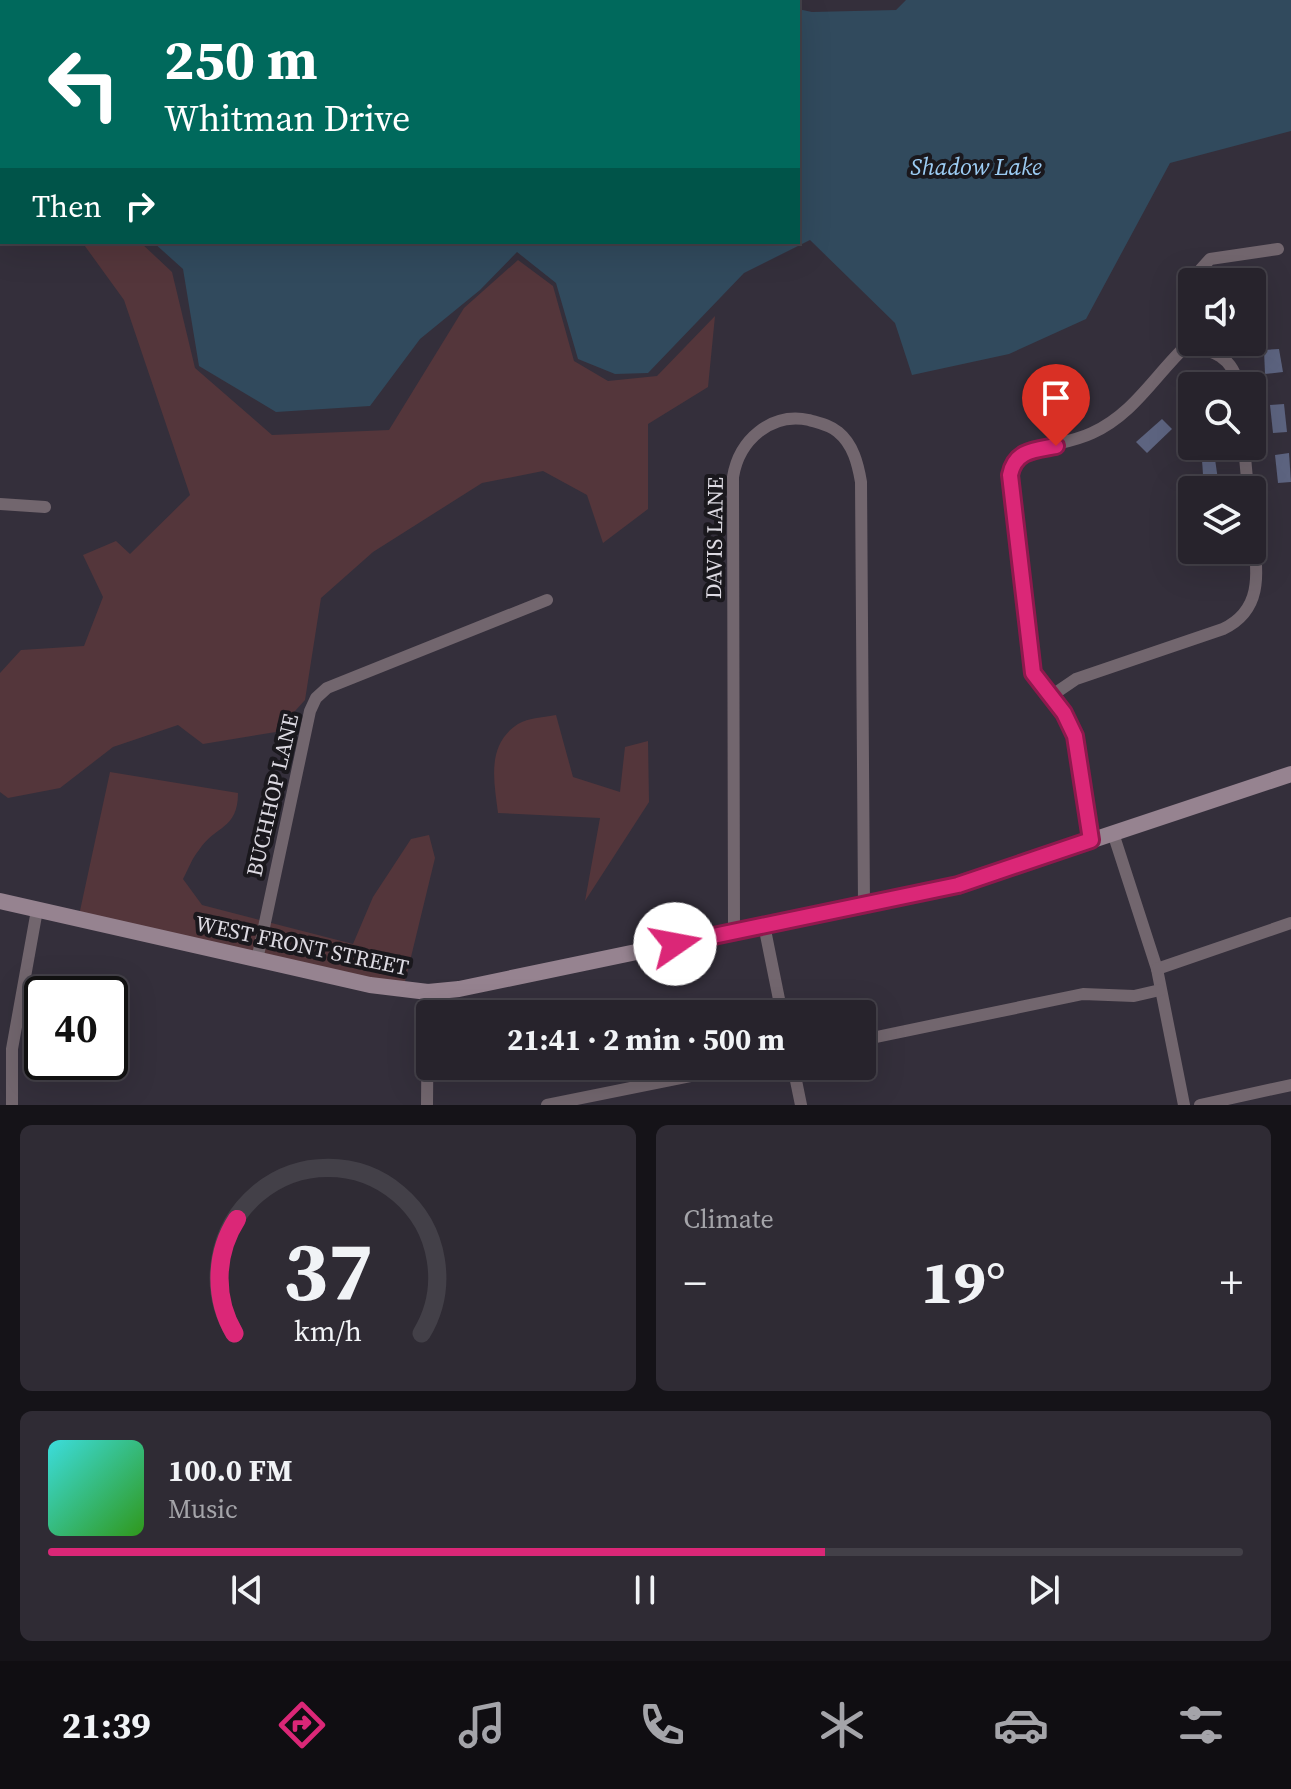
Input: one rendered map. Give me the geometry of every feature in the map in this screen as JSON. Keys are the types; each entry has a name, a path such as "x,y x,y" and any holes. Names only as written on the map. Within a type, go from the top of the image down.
{"street":[{"path":"1202,268 1210,259 1278,249"},
{"path":"1091,840 1075,736 1064,713 1033,673 1012,467 1021,455 1080,438 1117,418 1149,389 1178,354"},
{"path":"1218,356 1224,358 1234,372"},
{"name":"DAVIS LANE","path":"734,931 733,477 745,446 759,431 778,419 801,419 838,431 854,453 861,482 864,905"},
{"path":"0,504 45,507"},
{"path":"1051,696 1076,679 1223,629 1241,618 1257,587 1255,564"},
{"name":"BUCHHOP LANE","path":"257,960 310,711 316,698 327,688 358,673 547,600"},
{"name":"WEST FRONT STREET","path":"0,901 370,985 428,992 491,983 970,882 1291,774"},
{"path":"1113,833 1157,969 1184,1105"},
{"path":"12,1105 16,1011 37,910"},
{"path":"1157,969 1291,923"},
{"path":"764,925 779,1000"},
{"path":"876,1037 1083,994 1134,996 1160,990"},
{"path":"427,1105 428,992"},
{"path":"547,1105 671,1080"},
{"path":"796,1080 801,1105"},
{"path":"1200,1105 1291,1085"}],"shaded area":[{"path":"83,244 142,244 172,272 195,368 272,435 389,430 464,308 518,260 553,286 574,361 608,381 657,376 715,316 708,387 648,424 648,509 603,543 587,495 543,471 482,483 373,552 321,598 305,700 276,732 203,744 178,725 113,747 60,788 8,798 0,792 0,673 21,650 84,646 103,597 83,555 116,541 130,554 190,495 124,300"},
{"path":"556,715 573,777 620,792 625,747 648,741 649,802 585,901 600,818 498,813 494,764 501,742 522,722"},
{"path":"110,772 238,793 230,821 205,842 183,879 202,905 353,944 373,897 411,839 429,835 435,858 403,990 78,920"}],"water":[{"name":"Shadow Lake","path":"906,0 1291,0 1291,131 1170,163 1086,319 1009,354 912,375 895,323 810,240 744,273 648,373 615,374 578,359 556,283 517,252 480,290 420,339 370,406 276,412 199,366 183,269 155,244 800,244 800,9 812,12 896,10"}],"building":[{"path":"1279,349 1283,372 1266,374 1266,350"},
{"path":"1284,404 1287,432 1273,433 1270,405"},
{"path":"1162,419 1172,429 1147,453 1136,442"},
{"path":"1289,453 1291,482 1278,483 1275,455"},
{"path":"1202,460 1215,460 1217,476 1203,476"}],"route":[{"path":"675,944 958,885 1091,840 1079,754 1072,727 1033,673 1010,475 1021,455 1056,446"}]}
